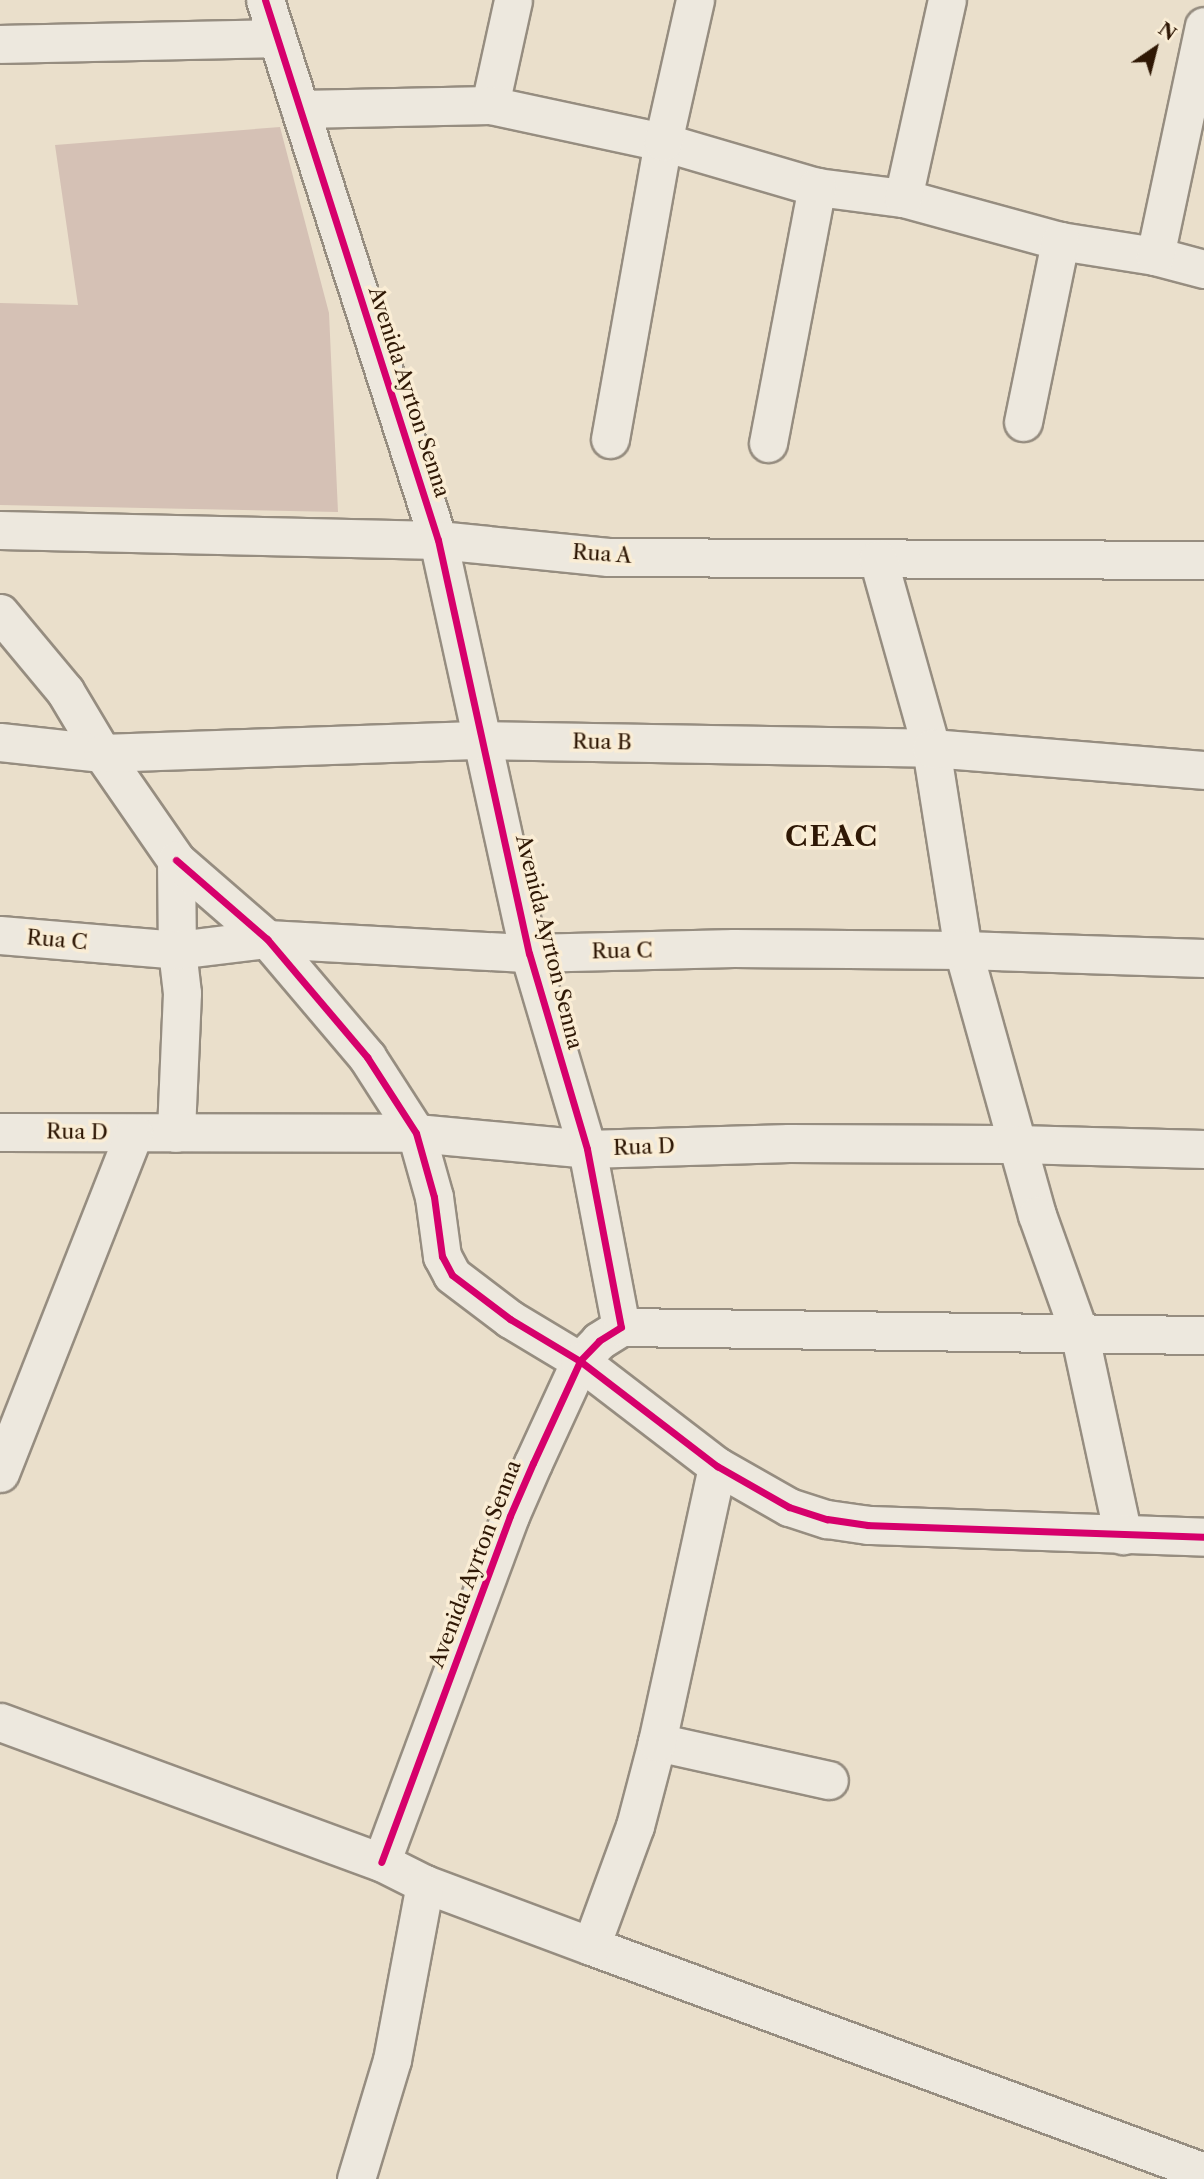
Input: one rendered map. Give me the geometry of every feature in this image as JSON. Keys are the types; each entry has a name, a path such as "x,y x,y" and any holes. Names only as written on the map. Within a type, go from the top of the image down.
{"street":[{"name":"Avenida Ayrton Senna","path":"265,0 438,540 529,953 587,1149 621,1327 599,1341 580,1361 510,1516 382,1862"},
{"path":"490,105 513,0"},
{"path":"610,439 663,142 695,0"},
{"path":"903,198 947,0"},
{"path":"1155,256 1204,26"},
{"path":"0,44 276,38"},
{"path":"300,109 490,105 663,142 817,187 903,198 1060,241 1155,256 1204,269"},
{"path":"768,443 817,187"},
{"path":"1023,422 1060,241"},
{"name":"Rua A","path":"0,530 438,540 608,557 1204,559"},
{"path":"878,559 931,748 963,950 1016,1144 1079,1332 1123,1535"},
{"path":"0,613 65,691 102,753 176,860 267,939 367,1057 416,1133 434,1196 442,1256 452,1275 490,1305 580,1361 717,1466 789,1507 827,1519 869,1525 1204,1537"},
{"name":"Rua B","path":"0,742 102,753 482,740 931,748 1204,770"},
{"path":"176,860 177,950 182,993 176,1133"},
{"name":"Rua C","path":"0,934 177,950 267,939 529,953 734,948 963,950 1204,958"},
{"name":"Rua D","path":"0,1132 416,1133 587,1149 789,1143 1016,1144 1204,1149"},
{"path":"0,1473 134,1133"},
{"path":"621,1327 1204,1335"},
{"path":"591,1946 635,1826 657,1742 717,1466"},
{"path":"0,1722 382,1862 425,1884 1204,2172"},
{"path":"657,1742 829,1780"},
{"path":"356,2179 392,2060 425,1884"}],"building":[{"path":"280,127 329,313 338,512 0,505 0,303 78,305 55,145"}],"cycle path":[{"path":"265,0 438,540 529,953 587,1149 621,1327 599,1341 580,1361 533,1463 510,1516 381,1862"},
{"path":"176,860 267,939 367,1057 416,1133 434,1197 442,1256 452,1275 510,1319 580,1361 717,1466 789,1507 827,1519 868,1525 1204,1537"}],"district":[{"name":"CEAC","path":"832,836"}]}
